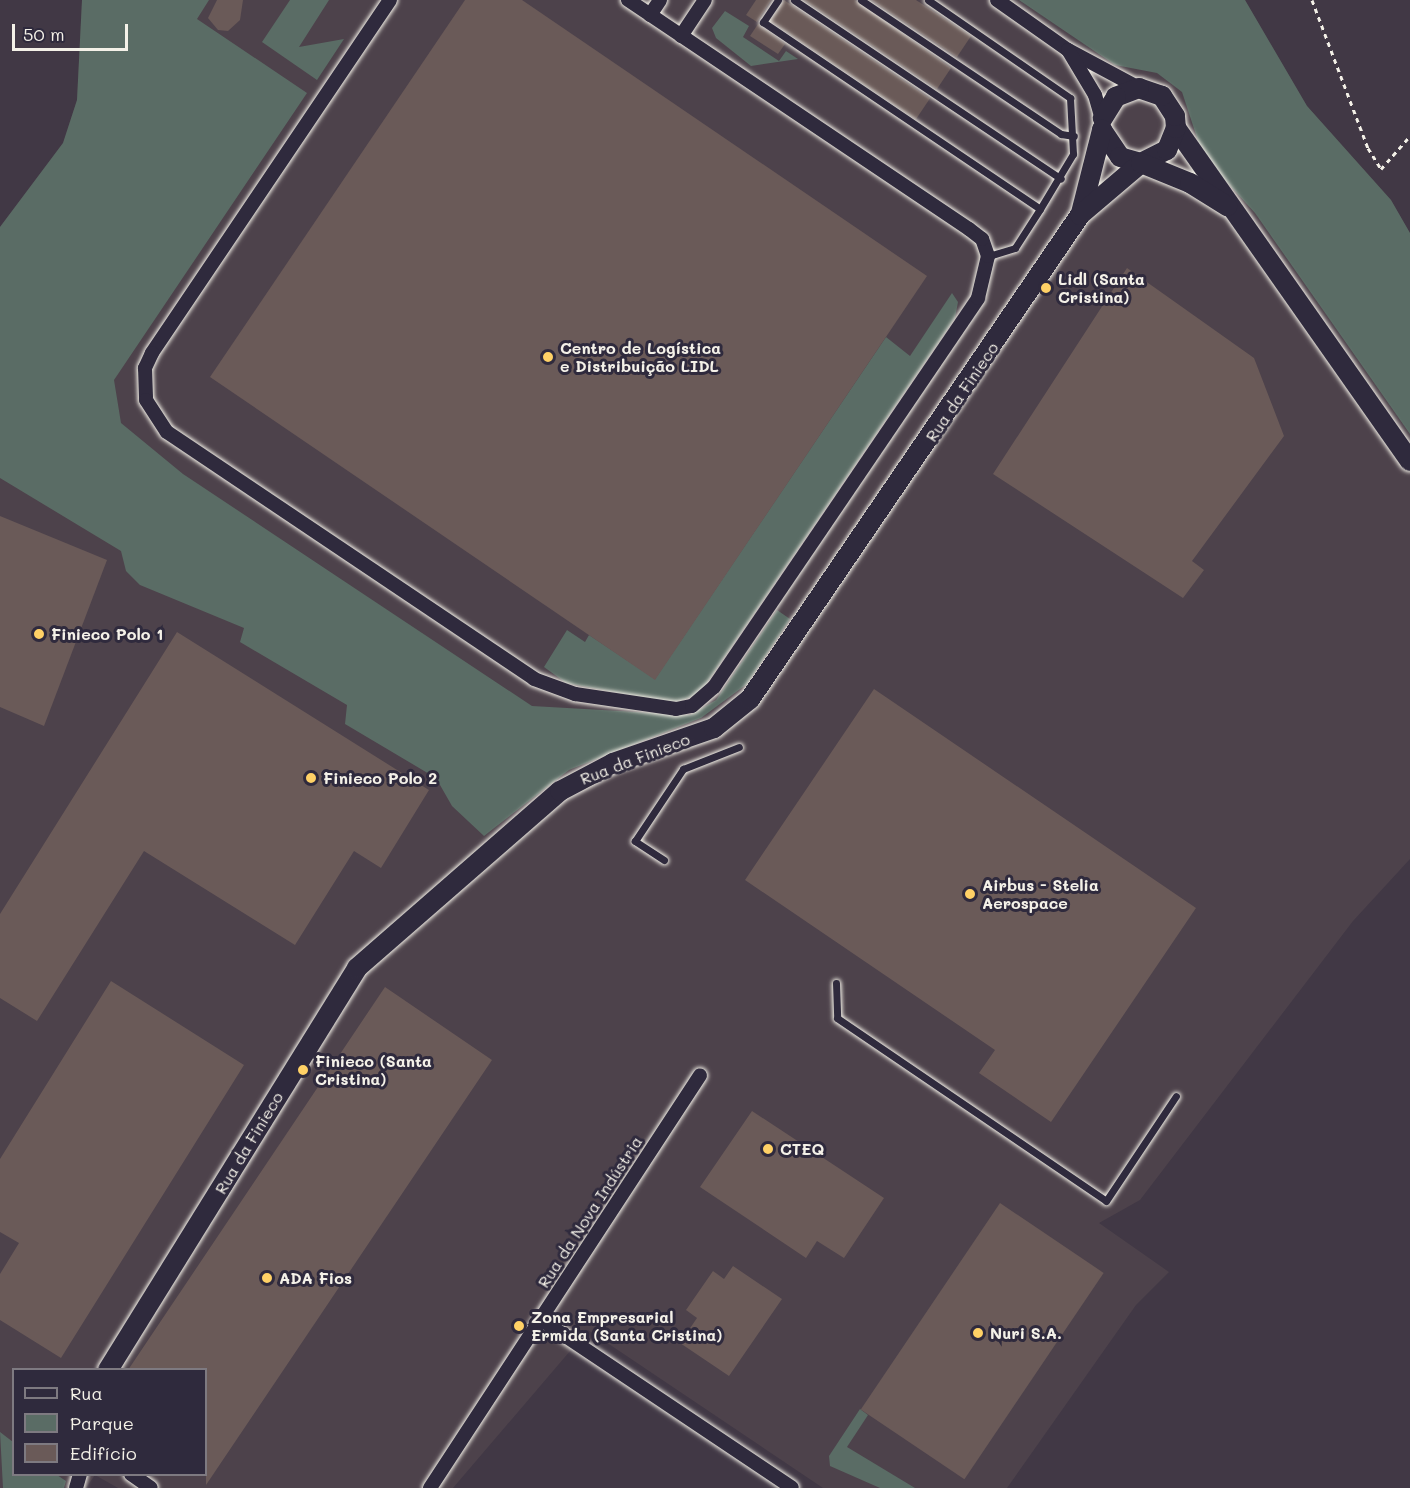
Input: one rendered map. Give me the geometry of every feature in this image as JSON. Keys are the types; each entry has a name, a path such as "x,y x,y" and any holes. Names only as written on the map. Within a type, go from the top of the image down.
{"street":[{"path":"390,0 152,353 146,368 146,400 167,432 554,689 676,709 704,698 978,298 988,256 982,239 969,229 628,0"},
{"path":"650,15 660,0"},
{"path":"681,36 705,0"},
{"path":"998,0 1068,50 1166,100 1176,128 1227,206 1270,259 1410,461"},
{"path":"1068,50 1095,95 1103,124 1120,158 1141,163 1190,183 1227,206"},
{"path":"1080,216 1103,124 1116,97 1139,88"},
{"path":"1080,216 1141,163 1167,150 1176,128"},
{"name":"Rua da Finieco","path":"109,1368 357,968 560,791 613,763 714,728 750,699 1080,216"},
{"name":"Rua da Nova Indústria","path":"429,1488 700,1076"},
{"path":"540,1319 792,1488"},
{"path":"133,1476 151,1488"}],"lane":[{"path":"778,0 764,22 1040,209"},
{"path":"794,0 1061,178"},
{"path":"861,0 1061,134 1074,136"},
{"path":"928,0 1063,91 1073,108 1073,154 1061,178 1015,248 988,256"},
{"path":"664,860 634,841 683,769 739,747"},
{"path":"836,983 837,1018 1106,1201 1176,1096"}],"path":[{"path":"1312,0 1368,148 1381,169 1410,136"}],"shaded area":[{"path":"82,0 1245,0 1307,106 1391,200 1410,233 1410,859 1353,921 1140,1200 1099,1223 1169,1272 1136,1305 1007,1488 823,1488 588,1330 453,1488 118,1488 97,1476 207,1476 207,1368 12,1368 12,1476 94,1476 86,1488 0,1488 0,227 63,143 77,100"}],"green space":[{"path":"82,0 209,0 197,19 307,93 114,380 121,423 183,474 532,706 690,715 716,700 777,610 790,619 747,684 701,718 569,770 484,836 452,806 436,778 345,724 347,705 240,642 244,628 140,585 126,571 121,551 0,478 0,227 63,143 77,100"},
{"path":"290,0 329,0 299,47 344,39 317,80 262,42"},
{"path":"1019,0 1245,0 1307,106 1391,200 1410,233 1410,434 1255,213 1203,156 1182,92 1157,73 1115,65"},
{"path":"725,11 749,26 743,37 779,61 786,51 798,59 751,66 716,38 712,28"},
{"path":"952,293 958,302 955,318 700,693 678,702 656,700 566,683 544,667 567,630 585,642 589,635 655,679 886,337 910,356"},
{"path":"860,1409 868,1415 847,1447 915,1488 880,1488 830,1466 829,1456"},
{"path":"0,1432 12,1441 12,1476 58,1476 66,1481 64,1488 3,1488"}],"building":[{"path":"217,0 243,0 240,20 228,31 218,30 208,18"},
{"name":"Centro de Logística e Distribuição LIDL","path":"465,0 522,0 927,276 655,680 210,377"},
{"path":"756,0 771,0 757,22 746,15"},
{"path":"784,0 930,98 916,119 770,21"},
{"path":"804,0 855,0 951,68 937,89"},
{"path":"871,0 916,0 971,36 957,57"},
{"path":"758,24 785,44 778,54 750,36"},
{"path":"1127,268 1254,358 1284,436 1192,561 1204,570 1183,598 993,474"},
{"name":"Finieco Polo 1","path":"0,516 107,560 44,726 0,707"},
{"path":"177,632 429,790 381,868 354,851 295,945 144,851 37,1021 0,998 0,914"},
{"name":"Airbus - Stelia Aerospace","path":"874,689 1196,908 1051,1122 979,1073 995,1050 745,880"},
{"path":"111,981 244,1065 61,1358 0,1320 0,1274 19,1243 0,1232 0,1159"},
{"name":"ADA Fios","path":"385,987 492,1060 206,1485 207,1368 129,1368"},
{"name":"CTEQ","path":"752,1111 884,1198 844,1258 817,1241 806,1258 700,1187"},
{"name":"Nuri S.A.","path":"1000,1203 1104,1273 964,1479 861,1409"},
{"path":"733,1266 782,1299 729,1376 680,1343 697,1318 686,1310 713,1271 724,1279"}],"place":[{"name":"Lidl (Santa Cristina)","path":"1046,288"},
{"name":"Centro de Logística e Distribuição LIDL","path":"548,357"},
{"name":"Finieco Polo 1","path":"39,634"},
{"name":"Finieco Polo 2","path":"311,778"},
{"name":"Airbus - Stelia Aerospace","path":"970,894"},
{"name":"Finieco (Santa Cristina)","path":"303,1070"},
{"name":"CTEQ","path":"768,1149"},
{"name":"ADA Fios","path":"267,1278"},
{"name":"Zona Empresarial Ermida (Santa Cristina)","path":"519,1326"},
{"name":"Nuri S.A.","path":"978,1333"}]}
